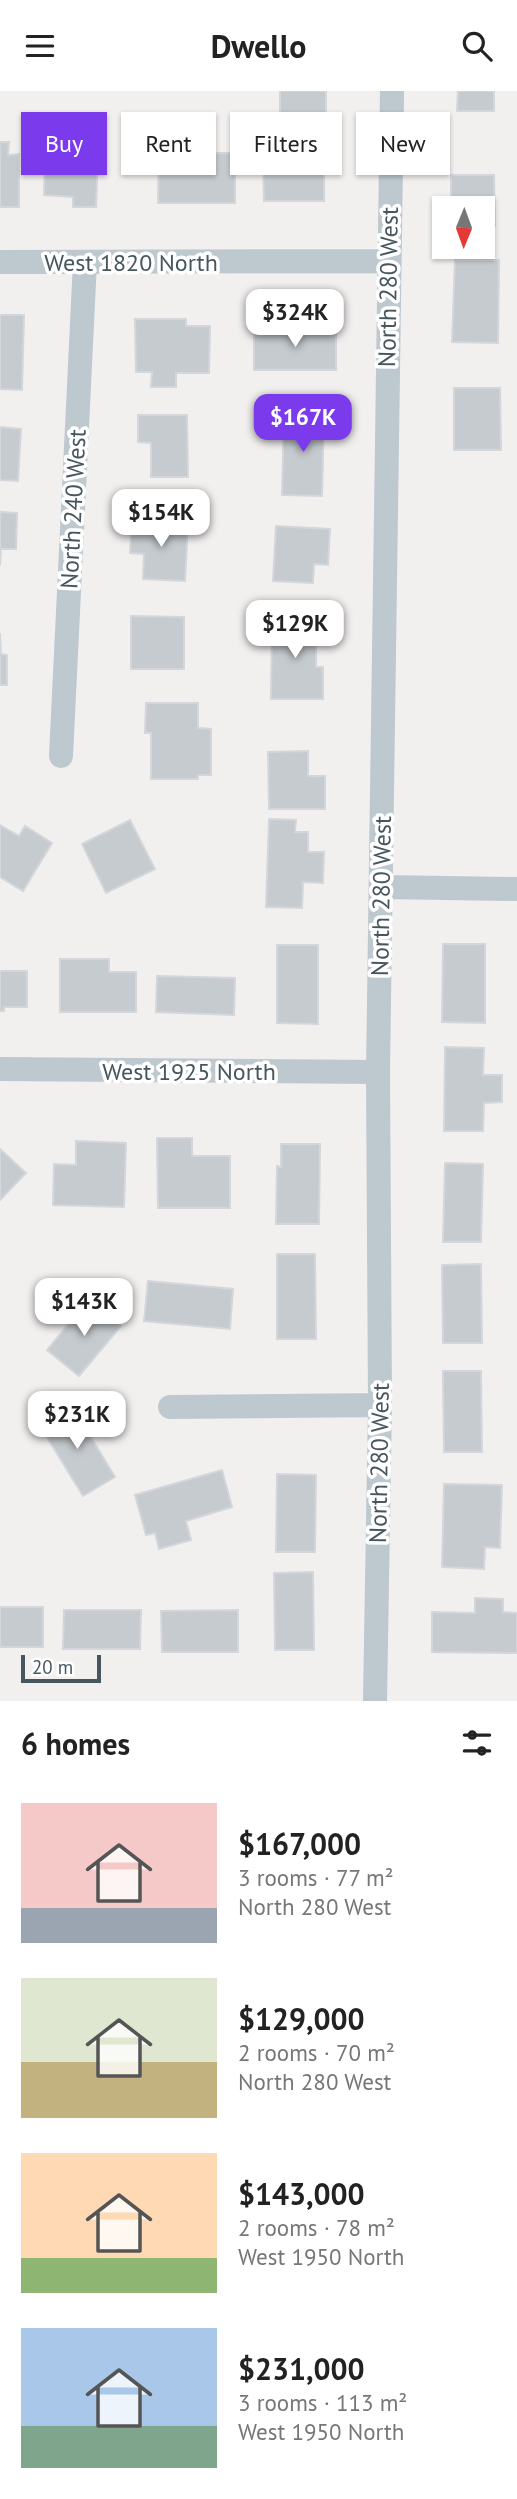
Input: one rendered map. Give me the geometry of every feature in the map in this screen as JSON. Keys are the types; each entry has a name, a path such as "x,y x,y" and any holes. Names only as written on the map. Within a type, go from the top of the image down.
{"street":[{"name":"North 280 West","path":"375,1701 380,1405 379,1072 391,91"},
{"name":"West 1820 North","path":"0,262 388,261"},
{"name":"North 240 West","path":"61,756 85,262"},
{"path":"381,887 517,889"},
{"name":"West 1925 North","path":"0,1069 379,1072"},
{"path":"170,1407 380,1405"}],"building":[{"path":"280,91 326,91 326,112 280,112"},
{"path":"458,91 494,91 494,111 457,111"},
{"path":"0,142 9,142 8,155 19,154 19,207 0,207"},
{"path":"216,153 230,153 230,175 235,175 235,203 158,203 159,175 216,175"},
{"path":"44,175 97,175 96,207 73,207 73,197 44,195"},
{"path":"263,175 324,175 324,201 264,201"},
{"path":"451,175 494,175 494,196 451,196"},
{"path":"455,260 499,260 498,343 452,342"},
{"path":"0,315 24,315 22,390 0,389"},
{"path":"135,319 186,319 186,326 210,326 209,373 176,373 176,387 151,387 152,372 136,372"},
{"path":"254,329 336,329 336,370 254,370"},
{"path":"454,388 500,388 501,450 454,450"},
{"path":"284,413 324,413 322,496 282,495"},
{"path":"138,415 187,415 188,477 151,477 151,443 138,442"},
{"path":"0,427 21,429 18,481 0,480"},
{"path":"0,512 17,513 16,549 1,549 0,566"},
{"path":"132,520 188,523 185,581 143,579 144,554 130,553"},
{"path":"276,526 330,529 328,565 314,564 313,583 273,581"},
{"path":"131,616 184,617 184,669 131,669"},
{"path":"272,618 316,618 316,667 323,667 323,699 271,699"},
{"path":"0,633 1,654 7,655 7,685 0,685"},
{"path":"146,703 198,703 198,728 211,729 211,775 198,775 198,779 151,779 151,733 145,733"},
{"path":"308,751 308,776 325,776 325,809 269,809 268,752"},
{"path":"269,819 296,820 295,832 308,832 308,852 324,852 323,883 303,882 302,908 266,907"},
{"path":"130,820 155,869 106,893 82,844"},
{"path":"0,825 19,836 25,826 52,843 23,891 0,877"},
{"path":"443,944 485,944 485,1023 442,1022"},
{"path":"277,945 318,945 318,1024 277,1023"},
{"path":"60,959 109,959 109,972 136,972 136,1012 60,1012"},
{"path":"0,971 27,971 27,1007 4,1007 4,1011 0,1011"},
{"path":"157,976 235,978 234,1015 156,1012"},
{"path":"445,1047 484,1048 483,1075 502,1075 502,1102 484,1103 483,1131 444,1131"},
{"path":"157,1138 192,1138 192,1156 230,1156 230,1208 158,1208"},
{"path":"76,1141 126,1143 124,1207 53,1205 54,1164 76,1165"},
{"path":"281,1144 320,1144 319,1224 276,1224 277,1166 281,1167"},
{"path":"0,1149 26,1173 0,1200"},
{"path":"445,1163 483,1164 481,1242 443,1242"},
{"path":"277,1254 315,1254 316,1339 277,1339"},
{"path":"481,1264 482,1343 443,1343 442,1265"},
{"path":"148,1281 233,1289 230,1329 144,1321"},
{"path":"89,1299 121,1326 79,1376 47,1350"},
{"path":"443,1371 481,1371 482,1452 444,1452"},
{"path":"72,1406 115,1477 83,1496 40,1426"},
{"path":"222,1470 232,1507 186,1521 191,1540 159,1549 155,1533 146,1535 135,1495"},
{"path":"277,1474 316,1475 315,1552 276,1552"},
{"path":"444,1484 502,1485 500,1548 485,1547 484,1569 442,1567"},
{"path":"313,1572 314,1650 275,1650 274,1573"},
{"path":"475,1598 503,1599 503,1612 517,1613 517,1653 432,1652 432,1612 475,1613"},
{"path":"0,1607 43,1607 43,1647 0,1647"},
{"path":"64,1610 141,1610 140,1649 63,1649"},
{"path":"238,1610 238,1652 162,1652 161,1611"}]}
